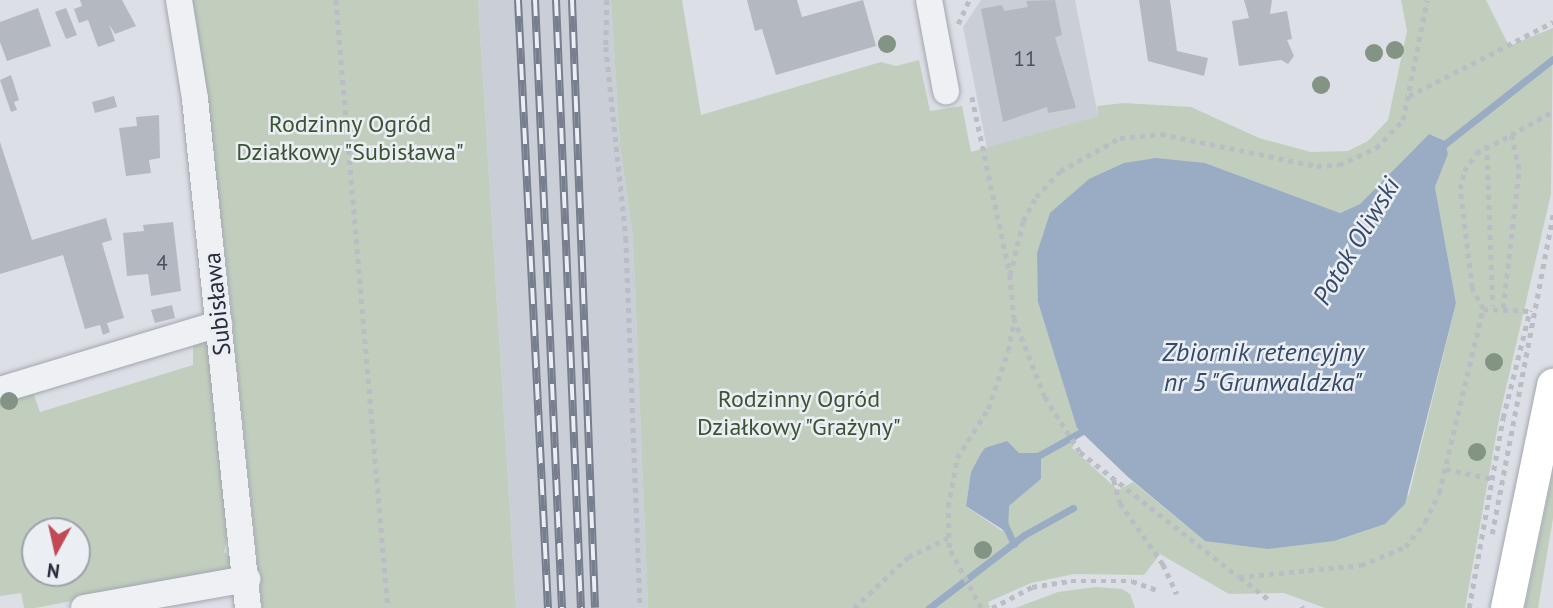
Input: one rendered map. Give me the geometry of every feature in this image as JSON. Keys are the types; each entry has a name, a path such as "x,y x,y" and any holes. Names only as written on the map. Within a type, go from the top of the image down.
{"main road":[{"path":"1507,608 1553,385"}],"street":[{"name":"Subisława","path":"179,0 195,99 248,608"},
{"path":"929,0 946,91"},
{"path":"0,390 219,324"},
{"path":"84,608 247,579"}],"path":[{"path":"336,0 388,608"},
{"path":"607,0 606,47 626,238 640,608"},
{"path":"1010,275 1023,221 1036,197 1060,170 1101,146 1147,132 1317,166 1339,165 1376,148 1403,120 1427,0"},
{"path":"1408,96 1553,22"},
{"path":"970,100 1010,275 1014,318 1029,365 1061,425 1071,441 1113,478 1269,600"},
{"path":"1239,577 1360,565 1405,547 1425,522 1446,469 1483,309 1472,288 1460,189 1464,171 1475,153 1553,111"},
{"path":"1503,308 1513,255 1519,169 1511,135"},
{"path":"1487,145 1493,306"},
{"path":"1490,545 1537,313 1535,304 1553,213"},
{"path":"1469,608 1506,406 1530,311 1535,304"},
{"path":"1483,309 1493,306 1530,311"},
{"path":"981,608 969,592 948,538 957,458 988,409 1008,351 1014,318"},
{"path":"1446,469 1494,480"},
{"path":"1113,478 1120,503 1163,564 1177,594"},
{"path":"854,608 908,556 948,538"},
{"path":"1478,608 1485,570"},
{"path":"992,608 1032,587 1071,581 1132,581 1157,590"}],"shaded area":[{"path":"478,0 611,0 620,146 633,235 648,608 516,608"},
{"path":"981,0 1075,0 1098,116 987,148 963,27"}],"green space":[{"name":"Rodzinny Ogród Działkowy \"Subisława\"","path":"192,0 478,0 516,608 262,608 225,249"},
{"name":"Rodzinny Ogród Działkowy \"Grażyny\"","path":"611,0 682,0 701,115 881,62 896,66 919,60 930,111 962,106 971,152 1098,116 1097,106 1124,103 1191,107 1259,138 1311,152 1348,151 1368,141 1388,120 1407,31 1401,0 1486,0 1509,46 1553,28 1551,194 1500,414 1465,608 1325,608 1284,593 1229,594 1160,554 1144,575 1074,574 1031,583 988,602 990,608 648,608 633,236 620,146","holes":["1429,134 1445,141 1448,154 1435,187 1456,303 1409,495 1205,541 1133,482 1118,490 1072,448 1080,434 1038,302 1205,163 1340,213 1360,204","1040,453 1041,479 1009,506 1002,531 966,506 971,472 980,455"]},
{"path":"201,334 208,342 229,527 224,552 232,559 230,571 35,608 24,608 21,593 0,596 0,399 33,392 40,412 193,365 193,338"},
{"path":"1553,472 1553,518 1538,608 1525,608"},
{"path":"1096,587 1122,589 1130,594 1135,608 1015,608 1058,592"}],"water":[{"name":"Zbiornik retencyjny nr 5 \"Grunwaldzka\"","path":"1429,134 1445,141 1448,154 1435,187 1456,303 1405,504 1385,524 1334,541 1268,549 1205,541 1128,477 1077,428 1038,302 1037,253 1050,213 1089,179 1124,163 1156,158 1205,163 1340,213 1360,204"},
{"path":"1007,441 1019,453 1041,453 1041,479 1009,506 1008,533 966,506 971,472 980,455 985,448"}],"building":[{"path":"80,0 122,0 136,26 115,34 109,24 115,41 98,47 88,20 79,23 74,9 82,6"},
{"path":"747,0 797,0 802,17 863,0 876,46 776,75 762,29 755,31"},
{"path":"1055,0 1062,35 1055,37 1076,108 1048,113 1047,107 1003,122 981,9 1002,5 1004,11 1028,7 1026,1"},
{"path":"1139,0 1170,0 1177,51 1208,58 1204,76 1148,61"},
{"path":"1244,0 1272,0 1270,14 1287,11 1292,39 1287,40 1294,56 1288,64 1281,60 1239,66 1232,21 1249,18"},
{"path":"38,8 51,46 7,61 0,42 0,22"},
{"path":"66,8 77,35 66,39 55,12"},
{"path":"11,75 19,100 14,102 17,110 11,112 0,80"},
{"path":"114,96 117,107 95,113 92,102"},
{"path":"159,115 160,158 149,160 151,173 126,176 119,128 137,126 136,117"},
{"path":"0,142 32,240 106,218 112,240 102,243 124,318 107,323 110,332 103,335 100,325 85,329 63,255 0,274"},
{"path":"173,222 181,291 151,296 148,274 127,276 123,233 144,231 143,225"},
{"path":"172,305 175,318 155,323 151,310"}],"waterway":[{"name":"Potok Oliwski","path":"1441,147 1553,59"},
{"name":"Potok Oliwski","path":"1036,457 1086,429"},
{"name":"Potok Oliwski","path":"929,608 1024,535 1073,508"},
{"name":"Potok Oliwski","path":"1005,525 1014,544"}],"railway":[{"path":"518,0 548,608"},
{"path":"535,0 562,608"},
{"path":"556,0 581,608"},
{"path":"572,0 595,608"}]}
